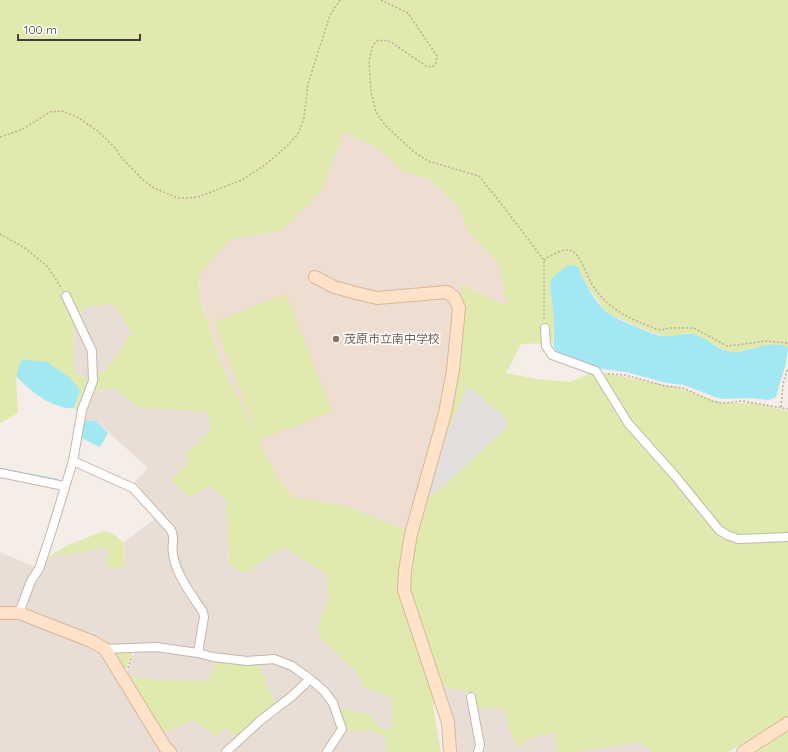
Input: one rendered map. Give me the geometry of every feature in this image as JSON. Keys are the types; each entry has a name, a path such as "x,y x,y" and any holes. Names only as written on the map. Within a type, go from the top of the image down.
{"street":[{"path":"315,277 334,286 377,298 447,292 454,297 459,308 453,370 446,413 411,534 405,571 404,590 448,722 450,752"},
{"path":"19,613 31,581 38,569 51,533 64,486 73,461 82,410 93,381 94,367 92,351 66,296"},
{"path":"545,328 546,346 552,355 596,371 628,423 676,477 719,530 727,536 738,539 788,537"},
{"path":"73,461 133,488 171,530 174,535 173,555 179,574 203,612 204,617 198,653"},
{"path":"0,473 64,486"},
{"path":"0,613 19,613 91,641 105,649 165,747 170,752"},
{"path":"105,649 156,647 198,653 213,657 247,661 274,659 292,666 324,691 333,703 342,729 328,752"},
{"path":"226,752 310,679"},
{"path":"471,697 480,745 478,752"},
{"path":"743,752 788,723"}],"path":[{"path":"0,137 21,130 50,112 62,111 77,117 98,131 143,180 154,188 178,198 198,197 242,180 265,166 288,146 298,134 304,118 308,84 330,15 340,0"},
{"path":"381,0 408,13 437,56 436,63 432,67 426,66 391,42 384,40 377,41 373,45 369,61 371,92 376,112 385,125 413,151 428,161 479,176 544,260 545,328"},
{"path":"0,234 25,248 48,267 66,296"},
{"path":"544,260 554,254 566,250 574,252 590,282 610,306 620,313 656,329 694,328 726,346 765,340 788,343"},
{"path":"781,407 783,384 788,368"},
{"path":"596,371 625,375 665,386 683,388 714,402 724,403 742,401 788,409"},
{"path":"124,679 136,648"}],"shaded area":[{"name":"茂原市立南中学校","path":"344,132 376,147 403,171 428,179 459,207 468,231 499,264 507,306 463,284 456,382 408,531 343,505 292,497 277,477 224,371 200,298 199,274 229,240 283,230 321,192"},
{"path":"114,303 132,334 106,370 97,372 90,381 74,371 73,323 85,308"},
{"path":"467,386 505,417 508,426 438,491 427,498 439,450"},
{"path":"115,388 138,407 208,412 211,431 185,453 190,461 172,480 210,486 226,500 229,565 244,573 284,547 327,575 329,599 317,627 320,638 357,672 365,688 393,698 391,731 382,729 370,715 337,707 295,664 206,653 202,647 206,618 181,573 174,554 176,536 129,484 134,483 148,468 96,421 82,420 92,392"},
{"path":"157,517 172,536 170,554 202,615 197,649 105,647 22,610 44,562 57,555 86,552 95,548 108,547 107,565 125,556 123,543"},
{"path":"0,552 37,568 19,609 0,608"},
{"path":"0,615 16,616 89,643 101,653 165,752 0,752"},
{"path":"136,649 156,649 216,660 209,681 160,680 126,676"},
{"path":"273,662 293,669 302,676 301,683 276,705 258,663"},
{"path":"311,683 329,700 339,727 325,752 231,752"},
{"path":"441,685 466,691 477,745 474,752 455,752"},
{"path":"478,708 503,708 516,747 533,737 553,732 558,752 483,752 485,747"},
{"path":"193,720 216,736 225,728 237,739 222,752 175,752 161,734"},
{"path":"346,731 375,731 386,738 387,752 329,752"},
{"path":"640,742 654,752 576,752 580,751"}],"green space":[{"path":"0,0 788,0 788,348 777,345 752,348 735,353 726,351 696,335 687,333 671,337 654,333 613,316 605,310 587,286 578,267 550,287 554,318 553,343 521,344 506,373 537,379 570,382 596,371 675,387 724,403 754,403 788,411 788,716 728,752 654,752 640,742 575,752 558,752 553,732 533,737 516,747 503,708 478,708 475,694 441,685 433,707 441,752 387,752 386,738 375,731 346,731 337,707 370,715 382,729 391,731 393,698 365,688 357,672 320,638 317,627 329,599 327,575 284,547 244,573 229,565 226,500 210,486 188,497 171,480 190,461 185,453 211,431 208,412 138,407 115,388 92,392 97,372 106,370 132,334 114,303 85,308 73,323 74,371 90,381 80,412 74,408 80,390 23,359 16,376 18,413 0,423","holes":["344,132 376,147 403,171 429,179 459,207 468,231 499,264 507,306 462,284 456,383 439,450 438,491 427,498 408,570 408,595 398,590 399,573 408,531 343,505 292,497 277,477 259,440 332,411 286,294 214,322 258,437 224,371 200,299 199,275 229,240 283,230 321,192"]},
{"path":"104,531 114,534 123,543 125,567 114,568 106,565 108,554 107,547 95,548 86,552 57,555 44,562 45,559 68,545"},
{"path":"114,649 134,649 124,673 111,655"},
{"path":"216,660 258,663 276,705 237,739 225,728 216,736 193,720 161,734 126,676 160,680 209,681"},
{"path":"788,727 788,752 749,752"}],"water":[{"path":"568,265 578,267 591,293 605,310 620,320 653,334 671,336 692,334 701,337 719,348 736,352 761,346 783,345 788,347 788,353 776,397 769,400 749,398 723,399 684,385 667,383 626,372 602,369 561,356 554,348 554,318 550,287 551,280"},
{"path":"22,359 47,362 69,377 80,390 74,408 58,406 42,398 21,381 16,376"},
{"path":"82,420 96,421 108,433 100,447 79,437"}],"waterway":[{"path":"0,469 57,480"}],"place":[{"name":"茂原市立南中学校","path":"336,339"}]}
